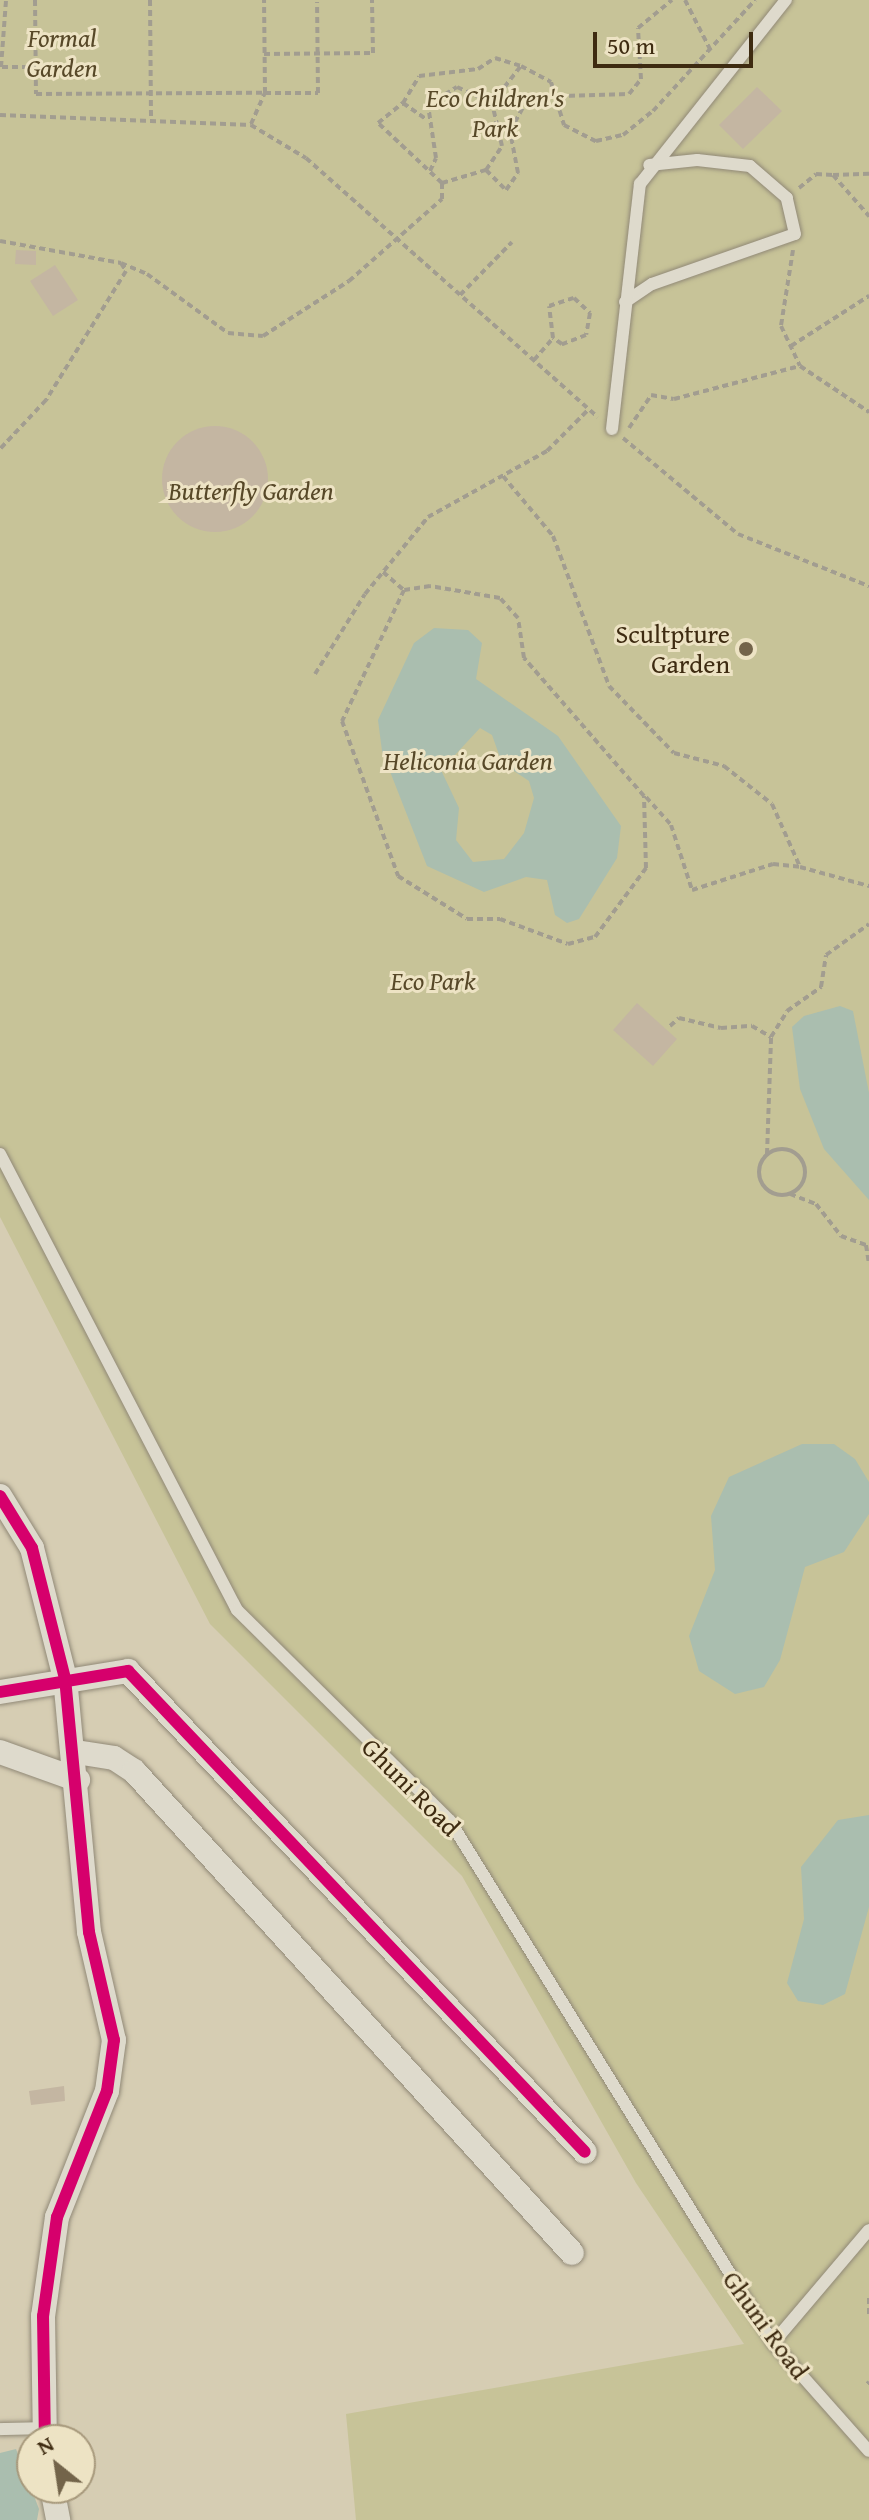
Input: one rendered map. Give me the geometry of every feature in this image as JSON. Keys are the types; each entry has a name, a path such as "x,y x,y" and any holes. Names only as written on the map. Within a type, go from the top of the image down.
{"street":[{"path":"0,1496 36,1559 65,1681 75,1746 89,1932 114,2040 107,2091 57,2217 43,2316 44,2424"},
{"path":"0,1692 118,1669 143,1684 585,2152"},
{"path":"75,1746 114,1758 134,1771 572,2253"},
{"path":"0,1752 78,1780"}],"lane":[{"path":"617,434 634,206 649,165 786,0"},
{"path":"625,302 652,284 795,234 787,198 750,166 697,160 649,165"},
{"name":"Ghuni Road","path":"0,1154 237,1610 467,1844 773,2343 869,2451"},
{"path":"773,2343 869,2230"}],"path":[{"path":"6,0 1,67 36,67"},
{"path":"35,0 36,94 318,93 317,2"},
{"path":"150,0 151,116"},
{"path":"251,125 265,93 264,0"},
{"path":"264,54 373,53 372,0"},
{"path":"486,170 506,190 518,173 510,152 517,109 529,97 629,94 641,79 638,28 672,0"},
{"path":"693,0 686,2 711,51"},
{"path":"0,241 121,263 228,333 263,336 349,281 394,237 442,199 442,183 378,123 403,103 409,86 438,69 478,69 495,58 521,66 551,82 551,96 575,135 596,141 623,135 711,51 755,0"},
{"path":"492,103 521,66"},
{"path":"430,171 436,158 428,105 457,87 492,103"},
{"path":"403,103 428,121"},
{"path":"442,183 486,170 502,146 492,103"},
{"path":"0,115 151,116 251,125 306,158 617,434 738,534 869,586"},
{"path":"787,198 816,174 869,174"},
{"path":"833,175 869,216"},
{"path":"795,234 781,326 800,366 869,412"},
{"path":"460,295 512,242"},
{"path":"0,449 54,388 125,278 121,263"},
{"path":"791,346 869,296"},
{"path":"534,360 553,338 549,306 574,298 590,313 586,335 562,344 553,338"},
{"path":"617,434 651,395 674,399 800,366"},
{"path":"315,674 383,572 428,517 547,451 589,409"},
{"path":"503,476 553,536 609,686 674,753 724,766 772,804 800,867"},
{"path":"383,572 404,590 500,598 518,618 524,658 671,825 692,890 773,864 800,867 869,886"},
{"path":"404,590 342,721 398,876 467,919 500,919 568,944 595,937 646,868 644,796"},
{"path":"869,924 826,955 821,987 787,1011 771,1037 767,1154 759,1169 762,1184 816,1204 841,1236 866,1245 869,1263"},
{"path":"670,1026 679,1018 721,1028 752,1026 771,1037"},
{"path":"767,1154 790,1150 802,1160 805,1176 790,1194"},
{"path":"869,2298 869,2314"}],"green space":[{"name":"Eco Park","path":"0,0 869,0 869,2520 356,2520 346,2414 744,2344 636,2183 462,1876 210,1624 0,1217"}],"shaded area":[{"path":"434,628 468,630 482,643 476,679 558,736 621,826 617,858 579,919 567,923 555,915 547,880 526,877 484,892 427,866 382,751 378,720 414,643","holes":["480,728 492,735 502,763 529,781 534,798 524,833 504,859 473,862 456,840 459,808 441,770"]},
{"path":"840,1006 853,1011 869,1093 869,1200 824,1149 800,1089 792,1027 804,1016"},
{"path":"802,1444 834,1444 855,1459 869,1482 869,1514 844,1552 805,1567 780,1660 764,1687 735,1694 699,1671 689,1636 715,1570 711,1516 729,1477"},
{"path":"869,1815 869,1907 845,1994 823,2005 798,2001 787,1983 804,1919 801,1867 838,1820"},
{"path":"16,2449 16,2504 37,2504 37,2520 0,2520 0,2453"}],"building":[{"path":"757,87 782,111 743,149 719,125"},
{"path":"16,250 36,251 36,265 15,264"},
{"path":"55,265 78,300 53,316 30,281"},
{"path":"215,426 235,430 253,441 264,459 268,479 264,499 253,517 235,528 215,532 195,528 177,517 166,499 162,479 166,459 177,441 195,430"},
{"path":"637,1003 677,1039 653,1066 613,1030"},
{"path":"64,2086 65,2101 31,2105 29,2091"}],"cycle path":[{"path":"0,1496 32,1548 65,1678 89,1932 114,2040 107,2091 57,2217 43,2316 45,2424"},
{"path":"0,1692 128,1671 585,2152"}],"place":[{"name":"Scultpture Garden","path":"746,649"}],"park label":[{"name":"Formal Garden","path":"62,53"},
{"name":"Eco Children's Park","path":"495,113"},
{"name":"Butterfly Garden","path":"251,491"},
{"name":"Heliconia Garden","path":"468,761"}]}
